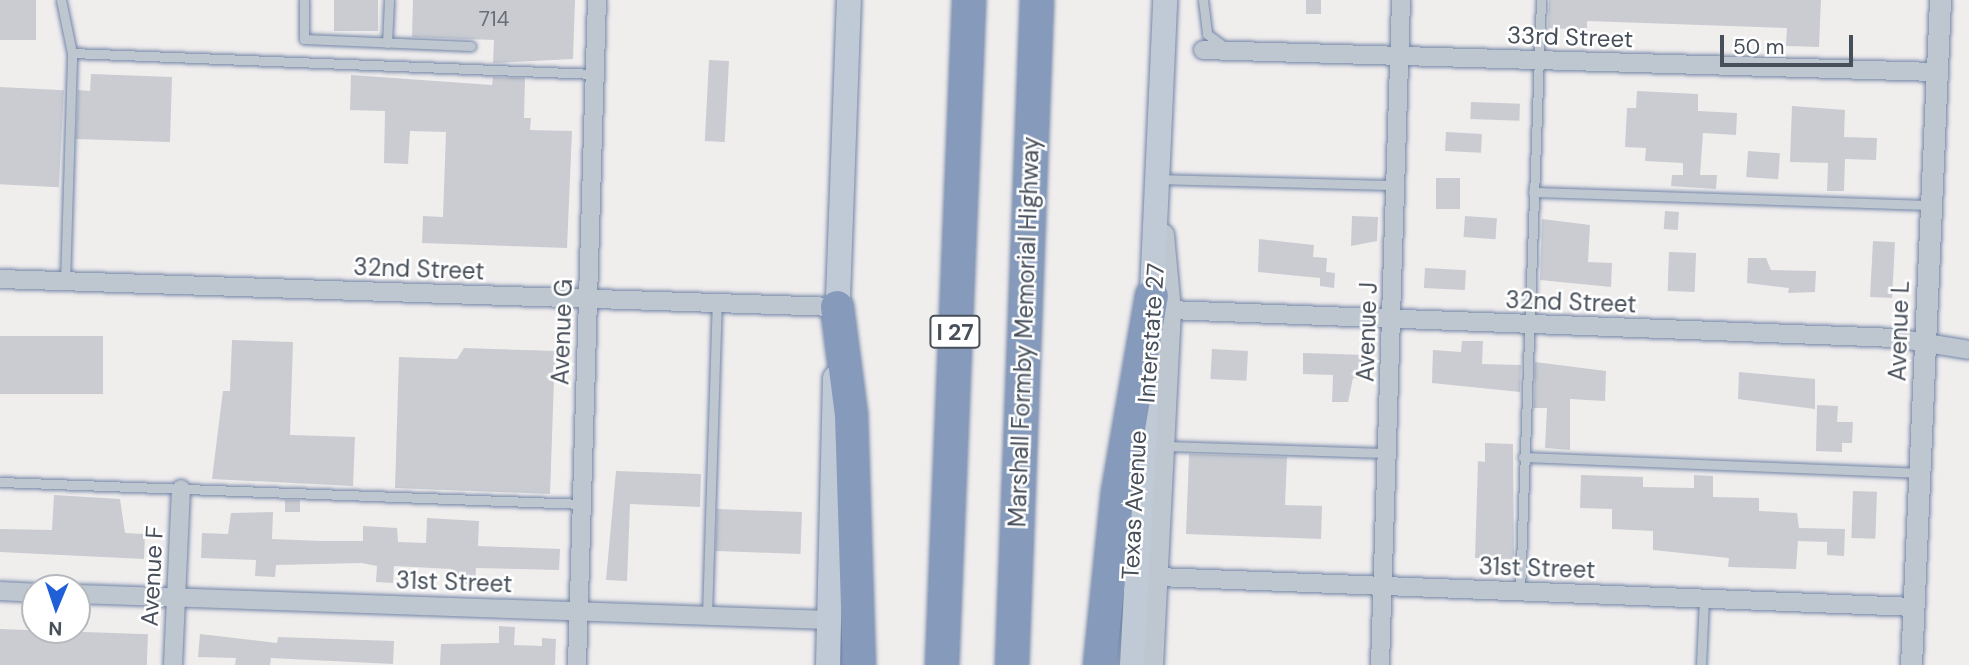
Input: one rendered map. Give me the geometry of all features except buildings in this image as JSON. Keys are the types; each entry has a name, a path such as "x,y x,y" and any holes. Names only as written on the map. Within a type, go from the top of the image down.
{"highway":[{"name":"I 27","path":"943,665 970,0"},
{"name":"Marshall Formby Memorial Highway","path":"1012,665 1037,0"},
{"path":"1100,665 1118,492 1161,303"},
{"path":"837,307 851,415 859,665"}],"main road":[{"path":"828,665 837,307 849,0"},
{"name":"Interstate 27","path":"1132,665 1161,303 1159,179 1165,0"}],"street":[{"name":"Avenue G","path":"577,665 597,0"},
{"name":"Avenue J","path":"1380,665 1401,0"},
{"name":"Avenue L","path":"1911,665 1940,0"},
{"name":"33rd Street","path":"1203,50 1937,72"},
{"name":"32nd Street","path":"0,279 837,307"},
{"name":"32nd Street","path":"1161,303 1392,320 1925,343 1969,350"},
{"name":"Texas Avenue","path":"1152,665 1163,446 1161,303"},
{"name":"Avenue F","path":"173,665 181,489"},
{"name":"31st Street","path":"1158,577 1914,607"},
{"path":"0,592 21,593"},
{"name":"31st Street","path":"91,594 829,620"}],"lane":[{"path":"61,0 72,54 65,282"},
{"path":"304,0 304,39 471,46"},
{"path":"387,43 389,0"},
{"path":"1203,0 1208,34 1230,50"},
{"path":"1520,592 1526,324 1541,0"},
{"path":"72,54 594,74"},
{"path":"1159,179 1396,185"},
{"path":"1533,192 1931,205"},
{"path":"707,615 718,303"},
{"path":"1163,446 1387,453"},
{"path":"1523,457 1920,473"},
{"path":"0,482 582,504"},
{"path":"1701,665 1704,599"}]}
